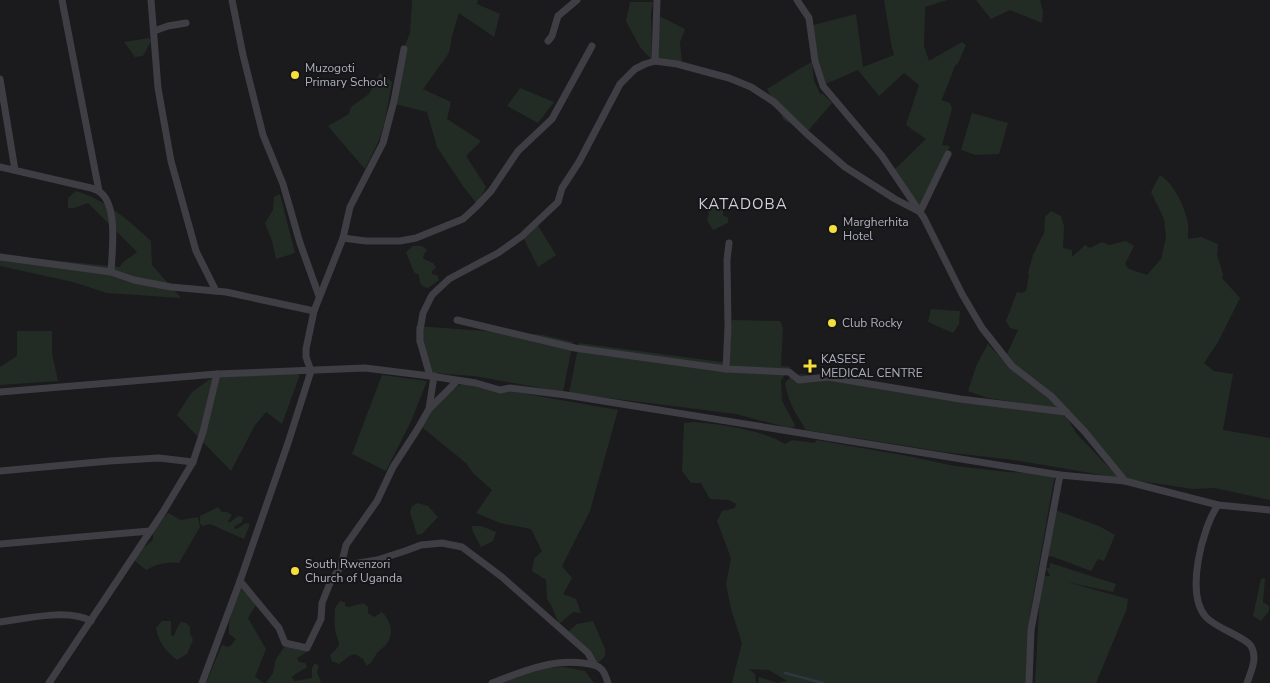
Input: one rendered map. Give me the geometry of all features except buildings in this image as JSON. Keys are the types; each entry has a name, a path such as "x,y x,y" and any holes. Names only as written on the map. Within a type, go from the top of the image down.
{"street":[{"path":"62,0 98,191"},
{"path":"151,0 158,88 171,161 196,251 216,291"},
{"path":"232,0 243,55 264,135 283,184 300,243 319,296"},
{"path":"548,41 552,36 558,16 577,0"},
{"path":"654,62 657,0"},
{"path":"797,0 809,18 815,61 823,86 882,156 920,212 982,328 1012,366 1051,396 1085,432 1124,481"},
{"path":"154,32 168,26 186,23"},
{"path":"343,238 400,242 416,238 462,218 491,191 518,151 552,119 592,46"},
{"path":"202,683 288,443 310,371 306,349 314,311 343,238 350,207 383,143 392,110 404,49"},
{"path":"429,409 432,376 420,341 420,330 423,313 432,295 449,279 498,253 522,236 558,202 562,188 579,162 620,84 635,69 654,62 677,64 740,81 774,102 845,167 895,199 920,212"},
{"path":"0,79 15,170"},
{"path":"920,212 948,154"},
{"path":"0,167 98,191 105,197 112,222 111,272"},
{"path":"726,369 728,319 727,260 729,243"},
{"path":"0,257 111,272 134,280 172,287 216,291 314,311"},
{"path":"456,320 567,347 726,369 788,372 799,380 828,377 960,399 1066,412"},
{"path":"0,392 217,374 365,368 476,383 500,390 510,388 742,423 1060,475 1124,481 1218,505 1270,510"},
{"path":"49,683 150,531 193,462 203,432 217,374"},
{"path":"240,581 279,628 285,643 307,648 321,619 322,603 330,583 341,566 346,545 362,524 393,467 418,430 429,409 457,381"},
{"path":"0,471 159,458 193,462"},
{"path":"1030,683 1031,630 1060,475"},
{"path":"1218,505 1210,516 1203,541 1196,582 1197,596 1205,617 1220,628 1249,644 1252,648 1254,658 1248,683"},
{"path":"0,544 150,531"},
{"path":"341,566 377,560 420,545 442,543 462,547 502,577 588,653 594,664 602,670 608,683"},
{"path":"0,622 45,616 84,617 90,621"},
{"path":"492,683 545,665 578,662 594,664"}],"shaded area":[{"path":"412,0 478,0 477,4 500,14 494,37 459,13 449,53 423,89 451,102 447,119 481,141 466,156 486,187 477,204 437,147 427,112 391,103 402,53 410,33"},
{"path":"884,0 947,0 925,7 924,46 929,61 962,42 966,45 941,100 950,103 952,109 942,145 950,146 919,208 894,170 926,139 906,125 919,85 904,73 879,96 858,70 823,85 816,59 813,25 856,14 863,67 894,55"},
{"path":"976,0 1040,0 1043,12 1042,23 1010,10 991,19"},
{"path":"630,2 653,2 651,13 652,60 640,47 626,21"},
{"path":"657,15 685,29 680,42 682,63 657,59"},
{"path":"149,38 151,41 143,56 135,57 124,42"},
{"path":"812,62 814,81 821,95 822,93 832,103 807,132 784,120 767,89"},
{"path":"380,73 392,82 385,121 379,140 365,169 328,126 349,114 351,107 369,94"},
{"path":"520,88 554,102 538,123 507,106"},
{"path":"972,113 1008,123 999,154 976,155 961,150"},
{"path":"1160,175 1174,189 1180,201 1188,221 1188,239 1201,237 1218,244 1217,255 1223,274 1222,278 1240,298 1218,342 1204,363 1214,371 1233,374 1223,430 1270,438 1270,500 1215,488 1193,489 1126,479 1057,398 1006,356 1018,330 1010,328 1006,321 1017,292 1026,291 1033,255 1044,233 1045,217 1051,211 1061,216 1064,226 1063,248 1072,250 1072,257 1085,245 1090,248 1102,242 1109,245 1126,241 1134,246 1125,264 1129,269 1147,275 1161,259 1166,238 1164,219 1151,192"},
{"path":"76,191 97,199 106,205 125,218 151,241 152,265 181,298 107,293 73,282 0,266 0,255 120,267 122,263 137,252 88,203 68,208 68,198"},
{"path":"280,194 295,253 276,259 265,223 273,210 274,197"},
{"path":"716,200 723,210 723,215 728,218 728,223 713,230 707,220 709,214 707,209"},
{"path":"537,224 556,255 538,267 522,235"},
{"path":"413,246 422,246 427,250 423,256 424,259 433,263 436,268 432,271 432,274 437,275 439,280 428,288 423,287 421,284 419,275 414,272 406,252"},
{"path":"931,309 960,311 959,324 953,333 928,322"},
{"path":"732,320 780,321 783,328 781,366 791,367 781,380 782,401 795,425 794,427 789,428 736,414 569,393 579,343 729,363"},
{"path":"416,326 543,335 573,342 563,392 474,376 430,373 416,342"},
{"path":"17,331 52,331 52,354 58,381 0,385 0,367 17,356"},
{"path":"988,344 1027,382 1061,409 988,398 968,391 977,364"},
{"path":"298,373 299,377 282,424 266,412 255,425 231,471 177,415 192,392 213,377"},
{"path":"802,374 1065,414 1076,433 1119,478 1014,460 944,452 806,430 790,402 785,383 792,375"},
{"path":"382,375 427,381 412,419 386,471 352,454"},
{"path":"463,383 618,410 590,511 562,566 572,578 563,594 576,599 581,613 573,612 559,624 547,599 546,580 532,571 534,559 542,551 531,529 500,523 476,513 492,490 473,473 466,463 418,424 447,393"},
{"path":"694,422 753,431 785,444 792,440 815,443 816,440 955,466 1008,472 1055,474 1030,614 1027,683 778,683 787,681 769,670 749,669 755,674 756,683 732,683 742,643 731,609 726,584 731,558 717,521 722,511 735,508 736,504 729,500 710,499 701,483 691,483 682,471 684,423"},
{"path":"418,503 428,506 438,517 422,534 417,535 410,512 412,506"},
{"path":"218,507 222,512 232,515 228,521 229,523 238,516 243,517 242,522 234,528 237,529 246,523 250,524 244,539 210,524 202,526 200,516"},
{"path":"1055,510 1099,526 1115,535 1104,561 1098,559 1091,571 1051,556 1048,557"},
{"path":"168,513 181,520 198,517 200,527 179,563 171,562 146,570 133,559 138,552 153,540 153,530"},
{"path":"472,526 481,526 496,532 493,541 481,547"},
{"path":"1050,563 1116,584 1113,592 1067,582 1128,599 1127,608 1096,683 1035,683 1040,592 1044,576 1050,576 1046,568 1049,568"},
{"path":"1265,578 1263,602 1269,606 1269,611 1261,621 1253,616 1261,579"},
{"path":"239,586 256,605 248,618 266,649 255,677 264,683 206,683 222,645 228,647 236,639 229,634 229,623"},
{"path":"340,601 345,602 345,606 349,607 363,603 368,607 368,613 374,617 382,612 390,624 389,641 367,666 363,659 355,654 339,664 332,661 330,655 339,645 335,628 335,608"},
{"path":"162,621 171,621 171,635 174,636 181,622 186,623 190,627 193,640 187,654 177,660 166,649 159,638 156,628"},
{"path":"593,621 605,649 605,656 597,664 564,635 577,624"},
{"path":"285,646 307,652 297,658 299,662 305,663 307,667 291,677 295,681 312,678 312,668 315,663 319,666 317,672 321,683 266,683 273,673 276,659"},
{"path":"564,667 585,671 594,683 491,683 546,668"},
{"path":"759,677 778,683 758,683"}],"waterway":[{"path":"785,673 823,683"}],"place":[{"name":"Muzogoti Primary School","path":"295,75"},
{"name":"Margherhita Hotel","path":"833,229"},
{"name":"Club Rocky","path":"832,323"},
{"name":"KASESE MEDICAL CENTRE","path":"810,366"},
{"name":"South Rwenzori Church of Uganda","path":"295,571"}],"district":[{"name":"KATADOBA","path":"743,204"}]}
